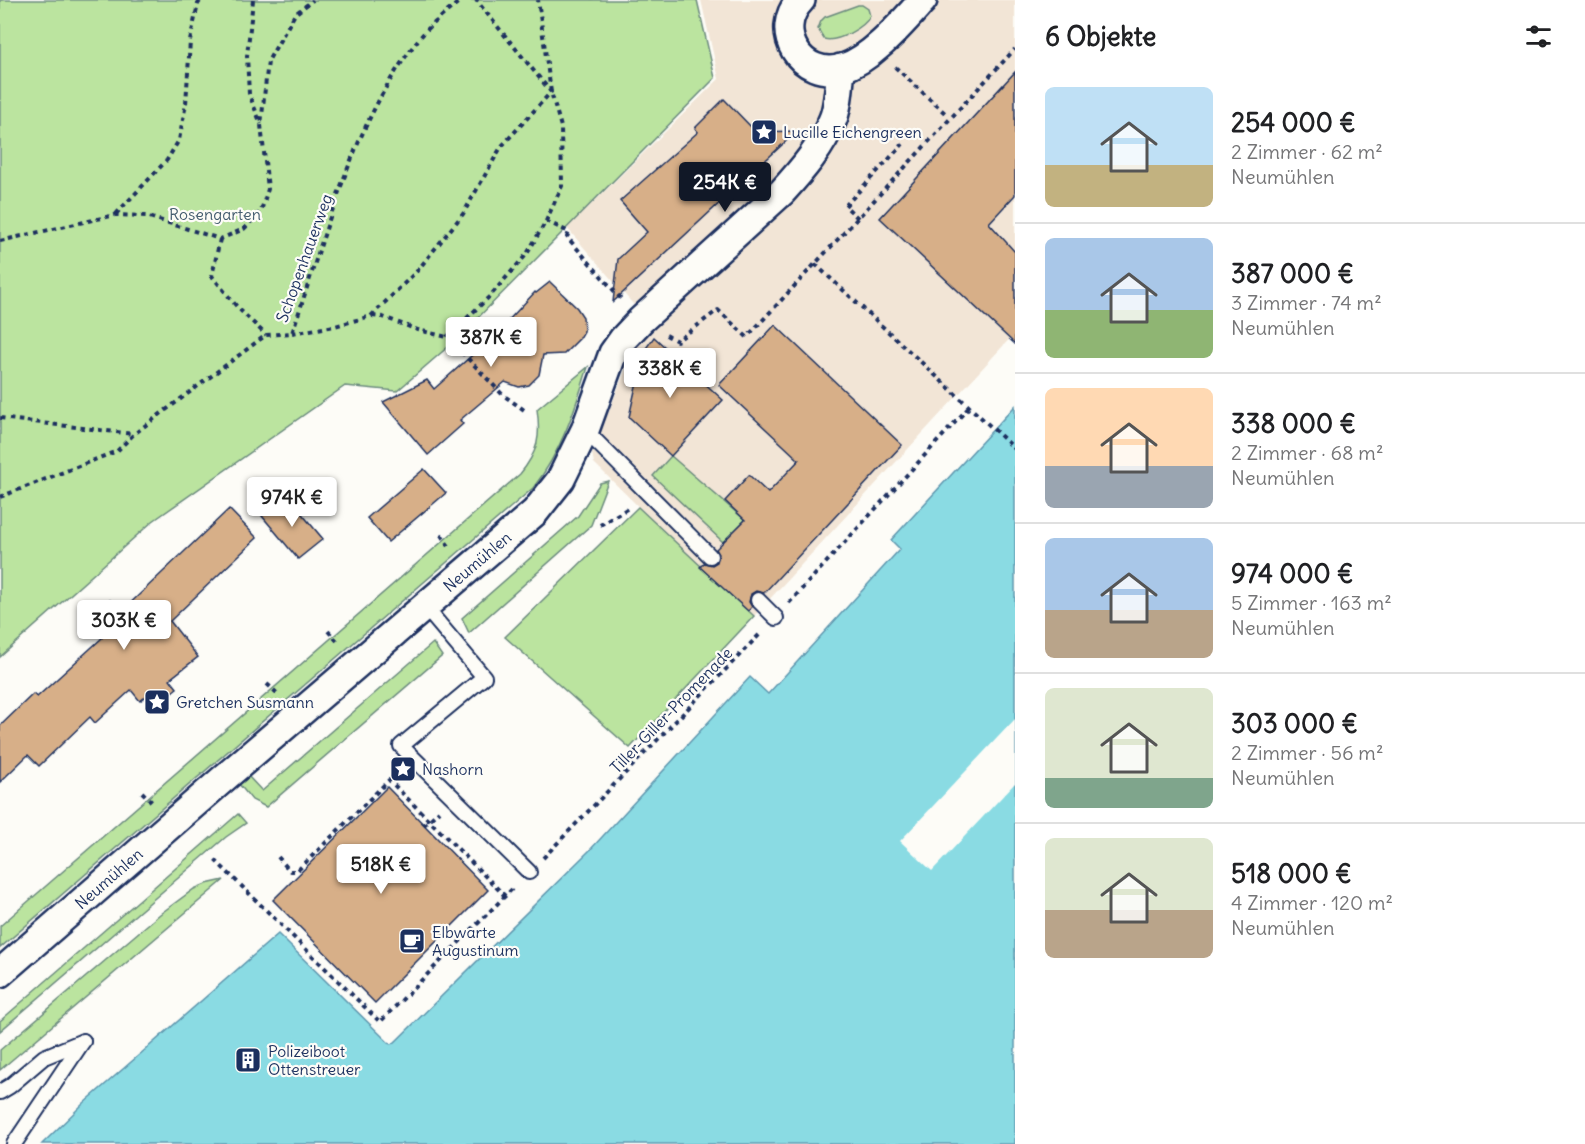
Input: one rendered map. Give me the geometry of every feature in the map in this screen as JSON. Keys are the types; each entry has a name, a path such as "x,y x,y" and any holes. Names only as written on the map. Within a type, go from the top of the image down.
{"street":[{"path":"801,0 790,16 788,30 790,44 804,62 817,68 841,68 856,62 874,49 923,0"},
{"name":"Neumühlen","path":"0,973 535,512 561,479 585,430 613,353 623,339 782,192 821,143 834,117 841,68"}],"lane":[{"path":"585,430 710,556"},
{"path":"758,600 776,618"},
{"path":"425,607 484,677 401,746 529,872"},
{"path":"0,1092 44,1057 83,1041 14,1144"}],"path":[{"path":"115,215 167,160 179,140 186,104 190,41 198,4 201,0"},
{"path":"253,0 247,56 249,94 261,125"},
{"path":"0,241 115,215 146,216 220,239 244,229 261,211 267,189 261,125 268,61 295,14 313,0"},
{"name":"Schopenhauerweg","path":"0,497 117,451 134,434 266,335 292,333 351,161 366,126 397,69 416,42 461,0"},
{"path":"476,0 551,92"},
{"path":"447,337 490,296 527,254 562,186 561,127 551,92 538,0"},
{"path":"682,337 718,310 747,337 1015,49"},
{"path":"894,67 945,113"},
{"path":"371,316 417,271 463,214 501,147 551,92"},
{"path":"858,218 845,206 903,144"},
{"path":"546,221 569,232 567,237 584,257"},
{"path":"220,239 212,276 238,308 266,335"},
{"path":"815,264 1015,450"},
{"path":"292,333 335,326 371,316 383,317 418,330 447,337 503,395 527,412"},
{"name":"Tiller-Giller-Promenade","path":"215,860 380,1022 609,792 776,618 970,406"},
{"path":"0,418 134,434"},
{"path":"600,525 650,495"},
{"path":"441,535 453,552"},
{"path":"328,631 343,646"},
{"path":"267,684 282,698"},
{"path":"278,857 290,871 297,871 389,780 505,896"},
{"path":"142,792 156,806"},
{"path":"424,825 429,820"}],"shaded area":[{"path":"701,0 1015,0 1015,333 754,616 700,567 594,463 592,453 646,319 567,228 719,79"}],"green space":[{"name":"Rosengarten","path":"0,0 697,0 715,78 457,339 397,391 345,386 153,521 0,657"},
{"path":"858,5 868,9 870,16 863,25 836,39 824,39 818,29 825,17"},
{"path":"588,367 559,445 533,488 0,948 0,926 520,474 537,444 539,428 537,409"},
{"path":"671,456 745,520 723,542 653,476"},
{"path":"608,481 591,525 469,633 462,618 578,516 600,483"},
{"path":"638,507 754,616 630,748 505,637"},
{"path":"433,643 442,656 266,807 252,800 239,784 248,776 262,791"},
{"path":"238,814 246,823 226,837 0,1031 0,1021"},
{"path":"224,880 0,1070 0,1050 160,914 194,889"}],"water":[{"path":"1015,406 1015,1144 42,1144 84,1103 278,934 390,1044 394,1043 590,850 750,677 768,694 900,549 891,540"}],"pier":[{"path":"1015,719 1015,783 932,871 900,841"}],"building":[{"path":"1015,72 1015,195 989,223 1015,252 1015,344 880,218"},
{"path":"724,99 756,132 797,131 613,302 618,259 647,232 620,201 698,132 695,128"},
{"path":"550,282 577,308 583,317 584,331 580,338 564,354 543,355 539,375 529,385 519,387 505,382 460,420 463,424 428,455 383,402 427,380 434,389 480,348 478,345 492,331 494,332 505,324 535,292"},
{"path":"775,325 902,445 764,593 756,591 751,594 749,602 752,607 748,611 700,567 704,563 712,565 717,562 719,554 716,549 745,520 725,501 749,475 768,493 799,460 719,385"},
{"path":"654,337 723,400 671,456 629,417 644,351"},
{"path":"424,469 446,493 388,542 367,518"},
{"path":"287,496 323,539 298,559 262,516"},
{"path":"229,509 257,538 170,621 198,657 170,679 177,688 157,704 149,694 140,701 131,690 95,723 90,717 39,766 28,755 0,782 0,726 33,694 37,697 102,638 86,620 110,600 120,613"},
{"path":"387,787 488,890 375,1003 273,900"}],"place":[{"name":"Lucille Eichengreen","path":"764,132"},
{"name":"Gretchen Susmann","path":"157,702"},
{"name":"Nashorn","path":"403,769"},
{"name":"Elbwarte Augustinum","path":"412,941"},
{"name":"Polizeiboot Ottenstreuer","path":"248,1060"}]}
